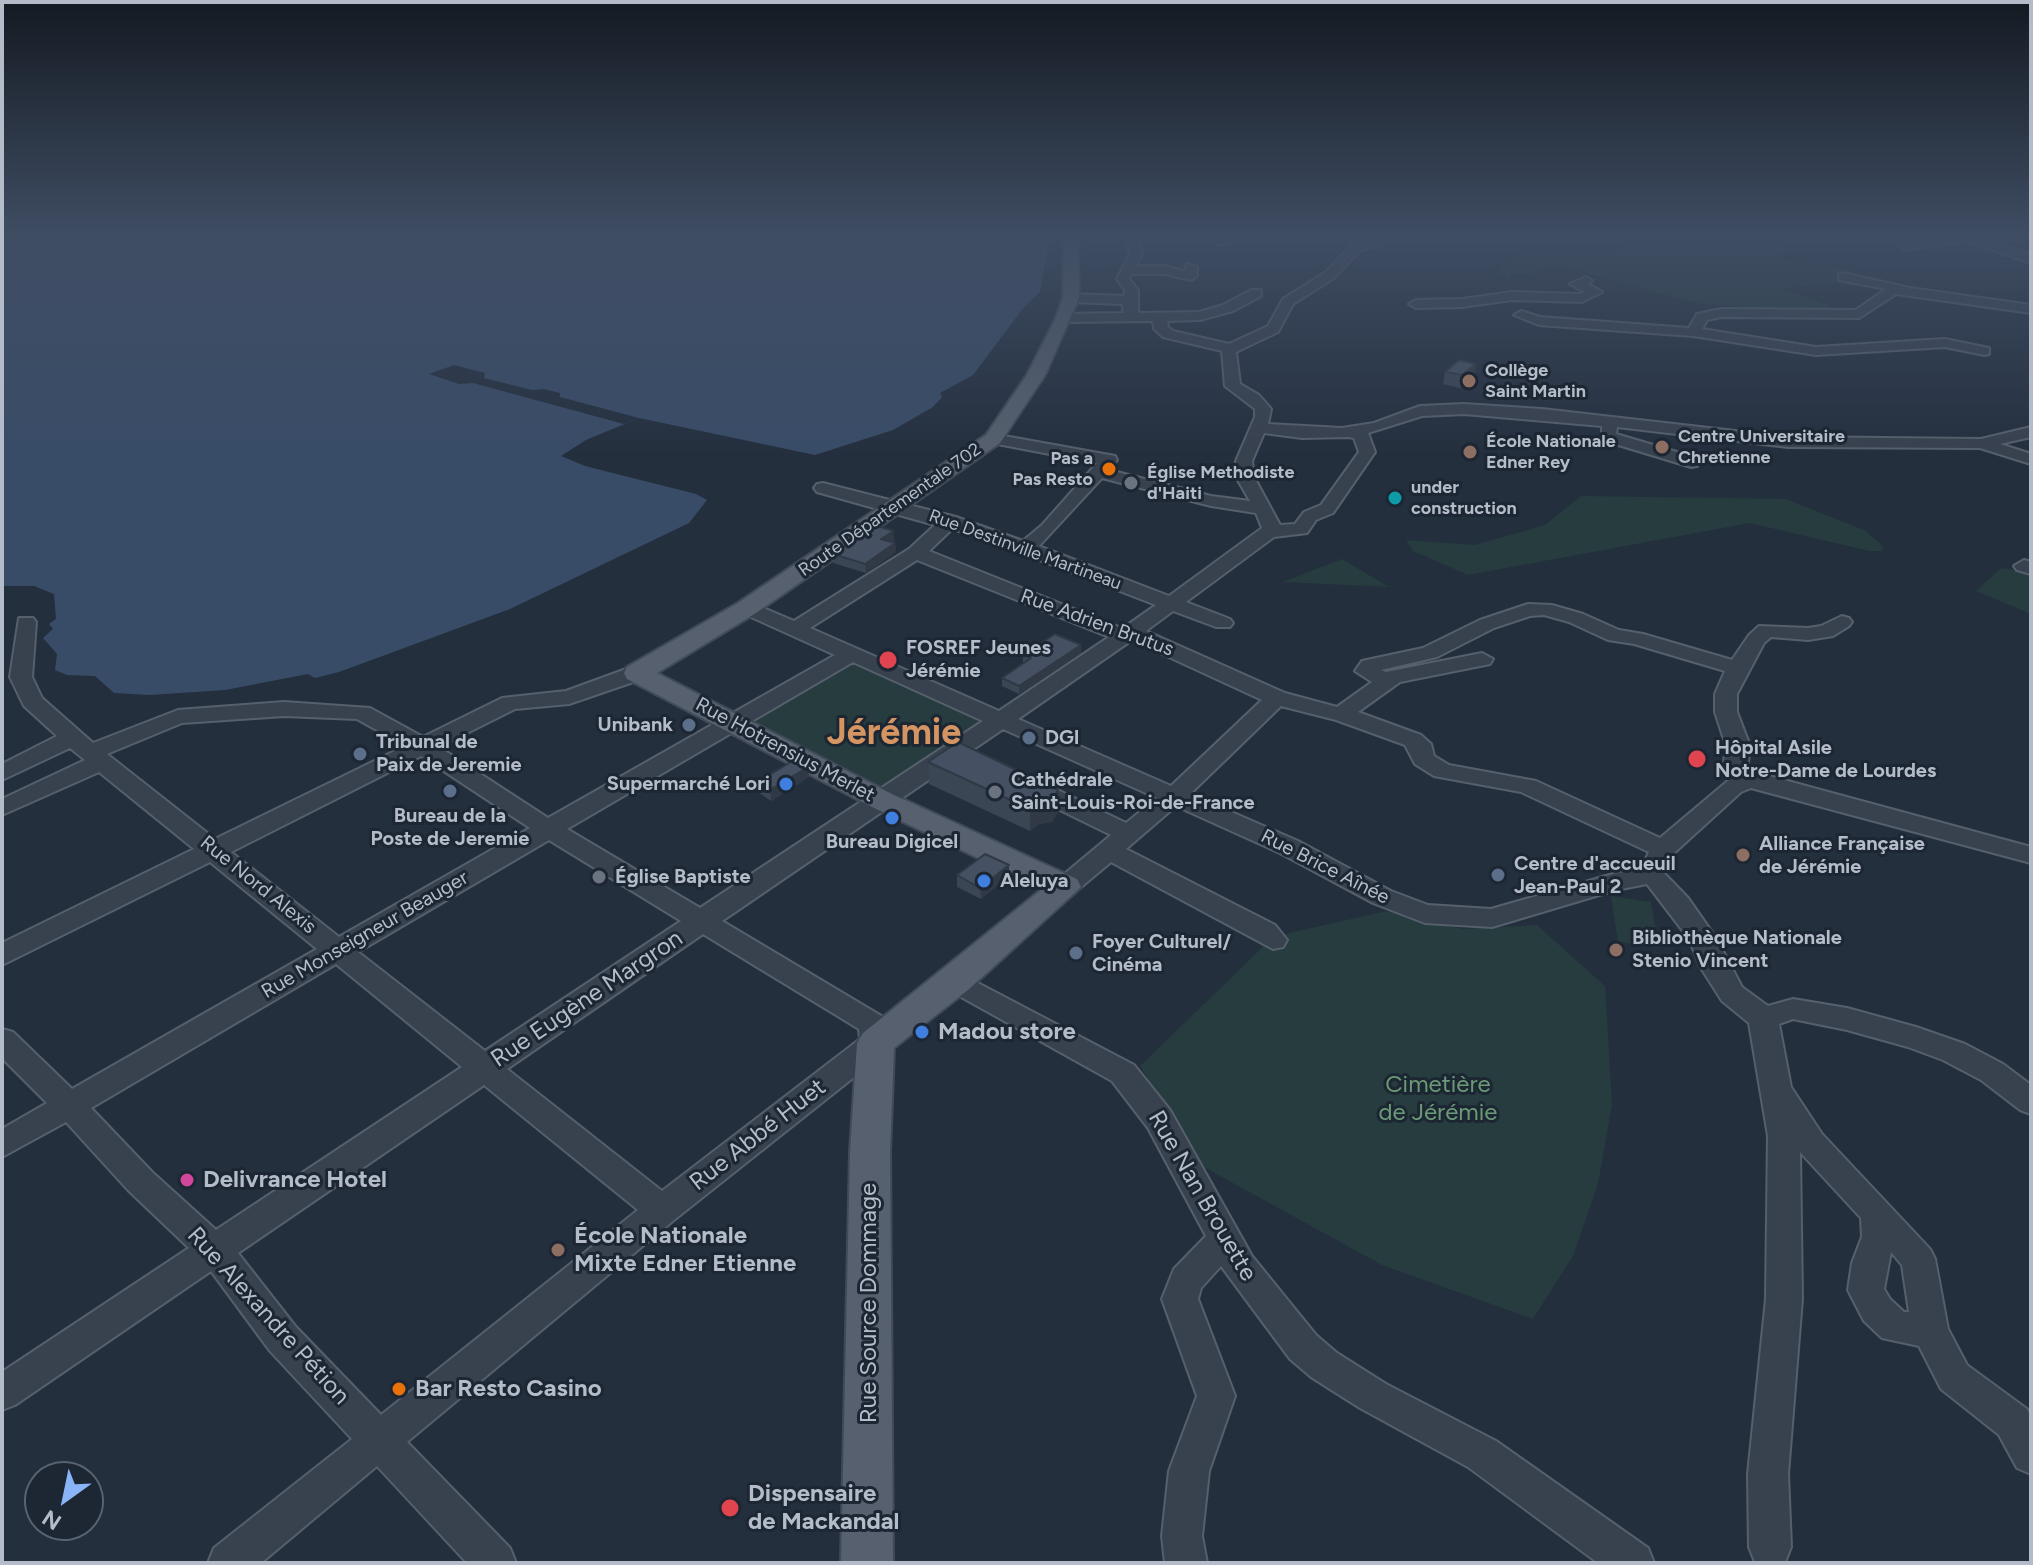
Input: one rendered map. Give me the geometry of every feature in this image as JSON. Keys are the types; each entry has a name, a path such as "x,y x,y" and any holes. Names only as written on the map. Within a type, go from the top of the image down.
{"main road":[{"name":"Route Départementale 702","path":"637,673 747,608 993,439 1036,375 1068,309"},
{"name":"Rue Hotrensius Merlet","path":"637,673 881,800 1065,887"},
{"name":"Rue Abbé Huet","path":"876,1043 955,981 1065,887"},
{"name":"Rue Source Dommage","path":"867,1563 870,1152 876,1043"}],"street":[{"path":"1075,309 1132,318 1188,317 1223,309"},
{"path":"1131,309 1132,318"},
{"path":"1160,318 1161,329 1175,336 1231,349 1273,329 1284,309"},
{"path":"1493,309 1539,321 1693,332 1816,351 1945,343 1984,351"},
{"path":"1521,315 1543,309"},
{"path":"1693,332 1702,317 1721,313 1859,314 1866,309"},
{"path":"1175,336 1197,330 1188,317"},
{"path":"1231,349 1228,356 1233,386 1254,398 1263,409 1259,428 1244,461 1245,477 1270,521 1268,532 1301,529 1310,516 1327,509 1367,452 1361,435 1350,432"},
{"path":"1259,428 1302,433 1350,432 1377,427 1420,411 1503,410 1788,442 1984,444 2031,432"},
{"path":"1610,424 1608,437 1656,458 1691,462"},
{"path":"993,439 1109,460 1048,529 1026,548"},
{"path":"1984,444 2031,459"},
{"path":"1098,472 1211,501 1262,508"},
{"name":"Rue Destinville Martineau","path":"823,488 950,521 1223,623"},
{"path":"795,629 916,553 950,521"},
{"name":"Rue Eugène Margron","path":"2,1393 1131,632 1268,532"},
{"name":"Rue Adrien Brutus","path":"916,553 1117,633 1131,632 1277,698 1341,714 1413,740 1419,744 1423,759 1442,771 1527,786 1658,862"},
{"name":"Rue Brice Aînée","path":"747,608 1175,795 1289,847 1407,909 1435,916 1492,918 1613,882 1658,862"},
{"path":"1387,681 1366,671 1370,666 1430,653 1487,624 1528,610 1545,609 1576,618 1615,636 1636,638 1738,668"},
{"name":"Rue Nord Alexis","path":"26,622 21,677 32,701 662,1210"},
{"path":"1744,781 1735,771 1738,746 1726,712 1726,694 1738,668 1756,639 1766,630 1808,634 1826,632 1842,622"},
{"name":"Rue Monseigneur Beauger","path":"2,1144 852,654"},
{"path":"1341,714 1393,677 1482,659"},
{"path":"2,955 510,703 569,697 637,673"},
{"name":"Rue Abbé Huet","path":"1065,887 1175,795 1277,698"},
{"path":"2,773 89,750 178,717 284,709 362,713 423,747 548,829 873,1024 876,1043"},
{"path":"2,808 89,750"},
{"path":"955,750 983,763"},
{"path":"1010,776 1265,931 1273,940"},
{"path":"1770,1547 1768,1474 1784,1299 1784,1136 1763,1018 1732,994 1658,862 1732,787 1744,781 1779,786 2031,855"},
{"name":"Rue Nan Brouette","path":"955,981 1123,1073 1159,1119 1223,1241 1303,1347 1324,1365 1373,1396 1482,1454 1633,1563"},
{"path":"1763,1018 1793,1009 1847,1019 1916,1038 1954,1052 1992,1072 2031,1102"},
{"name":"Rue Alexandre Pétion","path":"2,1040 69,1105 140,1181 215,1251 283,1339 495,1563"},
{"name":"Rue Abbé Huet","path":"229,1563 662,1210 876,1043"},
{"path":"1774,1084 1811,1143 1918,1259 1930,1331 1954,1377 2013,1422 2031,1455"},
{"path":"1877,1213 1879,1237 1869,1263 1866,1290 1877,1310 1895,1327 1930,1331"},
{"path":"1186,1563 1182,1536 1189,1471 1216,1396 1180,1299 1186,1280 1223,1241"}],"green space":[{"path":"1783,309 1837,309 1848,313"},
{"path":"1581,496 1786,499 1864,530 1883,546 1882,551 1869,551 1750,523 1468,575 1413,551 1406,540 1475,545 1545,525"},
{"path":"1342,559 1389,587 1283,582"},
{"path":"2001,568 2031,572 2031,614 1976,591"},
{"path":"856,661 990,719 880,793 746,724"},
{"path":"1611,896 1651,902 1659,948 1618,942"},
{"name":"Cimetière de Jérémie","path":"1387,911 1463,929 1537,925 1605,986 1612,1104 1598,1184 1573,1256 1533,1319 1382,1265 1202,1166 1140,1066 1266,944 1289,933"}],"water":[{"path":"2,309 1022,309 973,375 940,393 942,397 933,407 893,430 815,455 639,418 586,440 561,456 585,466 696,494 707,500 689,523 510,609 339,672 315,678 308,674 225,690 150,695 114,693 95,676 67,675 55,670 57,654 43,638 53,629 49,624 56,619 54,594 34,586 2,586"}],"pier":[{"path":"454,365 485,373 484,378 532,390 560,393 560,397 639,418 624,424 429,374"}],"building":[{"path":"1459,360 1476,364 1462,375 1445,372"},
{"path":"874,525 894,531 881,539 895,543 865,564 833,554"},
{"path":"1055,634 1081,645 1019,686 1002,678 1031,658 1023,655"},
{"path":"958,742 1058,790 1052,800 1039,802 1030,809 928,762"},
{"path":"794,760 808,767 770,790 758,782"},
{"path":"985,854 1009,865 980,888 957,875"}],"place":[{"name":"Collège Saint Martin","path":"1469,381"},
{"name":"Centre Universitaire Chretienne","path":"1662,447"},
{"name":"École Nationale Edner Rey","path":"1470,452"},
{"name":"Pas a Pas Resto","path":"1109,469"},
{"name":"Église Methodiste d'Haiti","path":"1131,483"},
{"name":"under construction","path":"1395,498"},
{"name":"FOSREF Jeunes Jérémie","path":"888,660"},
{"name":"Unibank","path":"689,725"},
{"name":"DGI","path":"1029,738"},
{"name":"Tribunal de Paix de Jeremie","path":"360,754"},
{"name":"Hôpital Asile Notre-Dame de Lourdes","path":"1697,759"},
{"name":"Supermarché Lori","path":"786,784"},
{"name":"Bureau de la Poste de Jeremie","path":"450,791"},
{"name":"Cathédrale Saint-Louis-Roi-de-France","path":"995,792"},
{"name":"Bureau Digicel","path":"892,818"},
{"name":"Alliance Française de Jérémie","path":"1743,855"},
{"name":"Centre d'accueuil Jean-Paul 2","path":"1498,875"},
{"name":"Église Baptiste","path":"599,877"},
{"name":"Aleluya","path":"984,881"},
{"name":"Bibliothèque Nationale Stenio Vincent","path":"1616,950"},
{"name":"Foyer Culturel/ Cinéma","path":"1076,953"},
{"name":"Madou store","path":"922,1032"},
{"name":"Delivrance Hotel","path":"187,1180"},
{"name":"École Nationale Mixte Edner Etienne","path":"558,1250"},
{"name":"Bar Resto Casino","path":"399,1389"},
{"name":"Dispensaire de Mackandal","path":"730,1508"}],"district":[{"name":"Jérémie","path":"894,733"}]}
